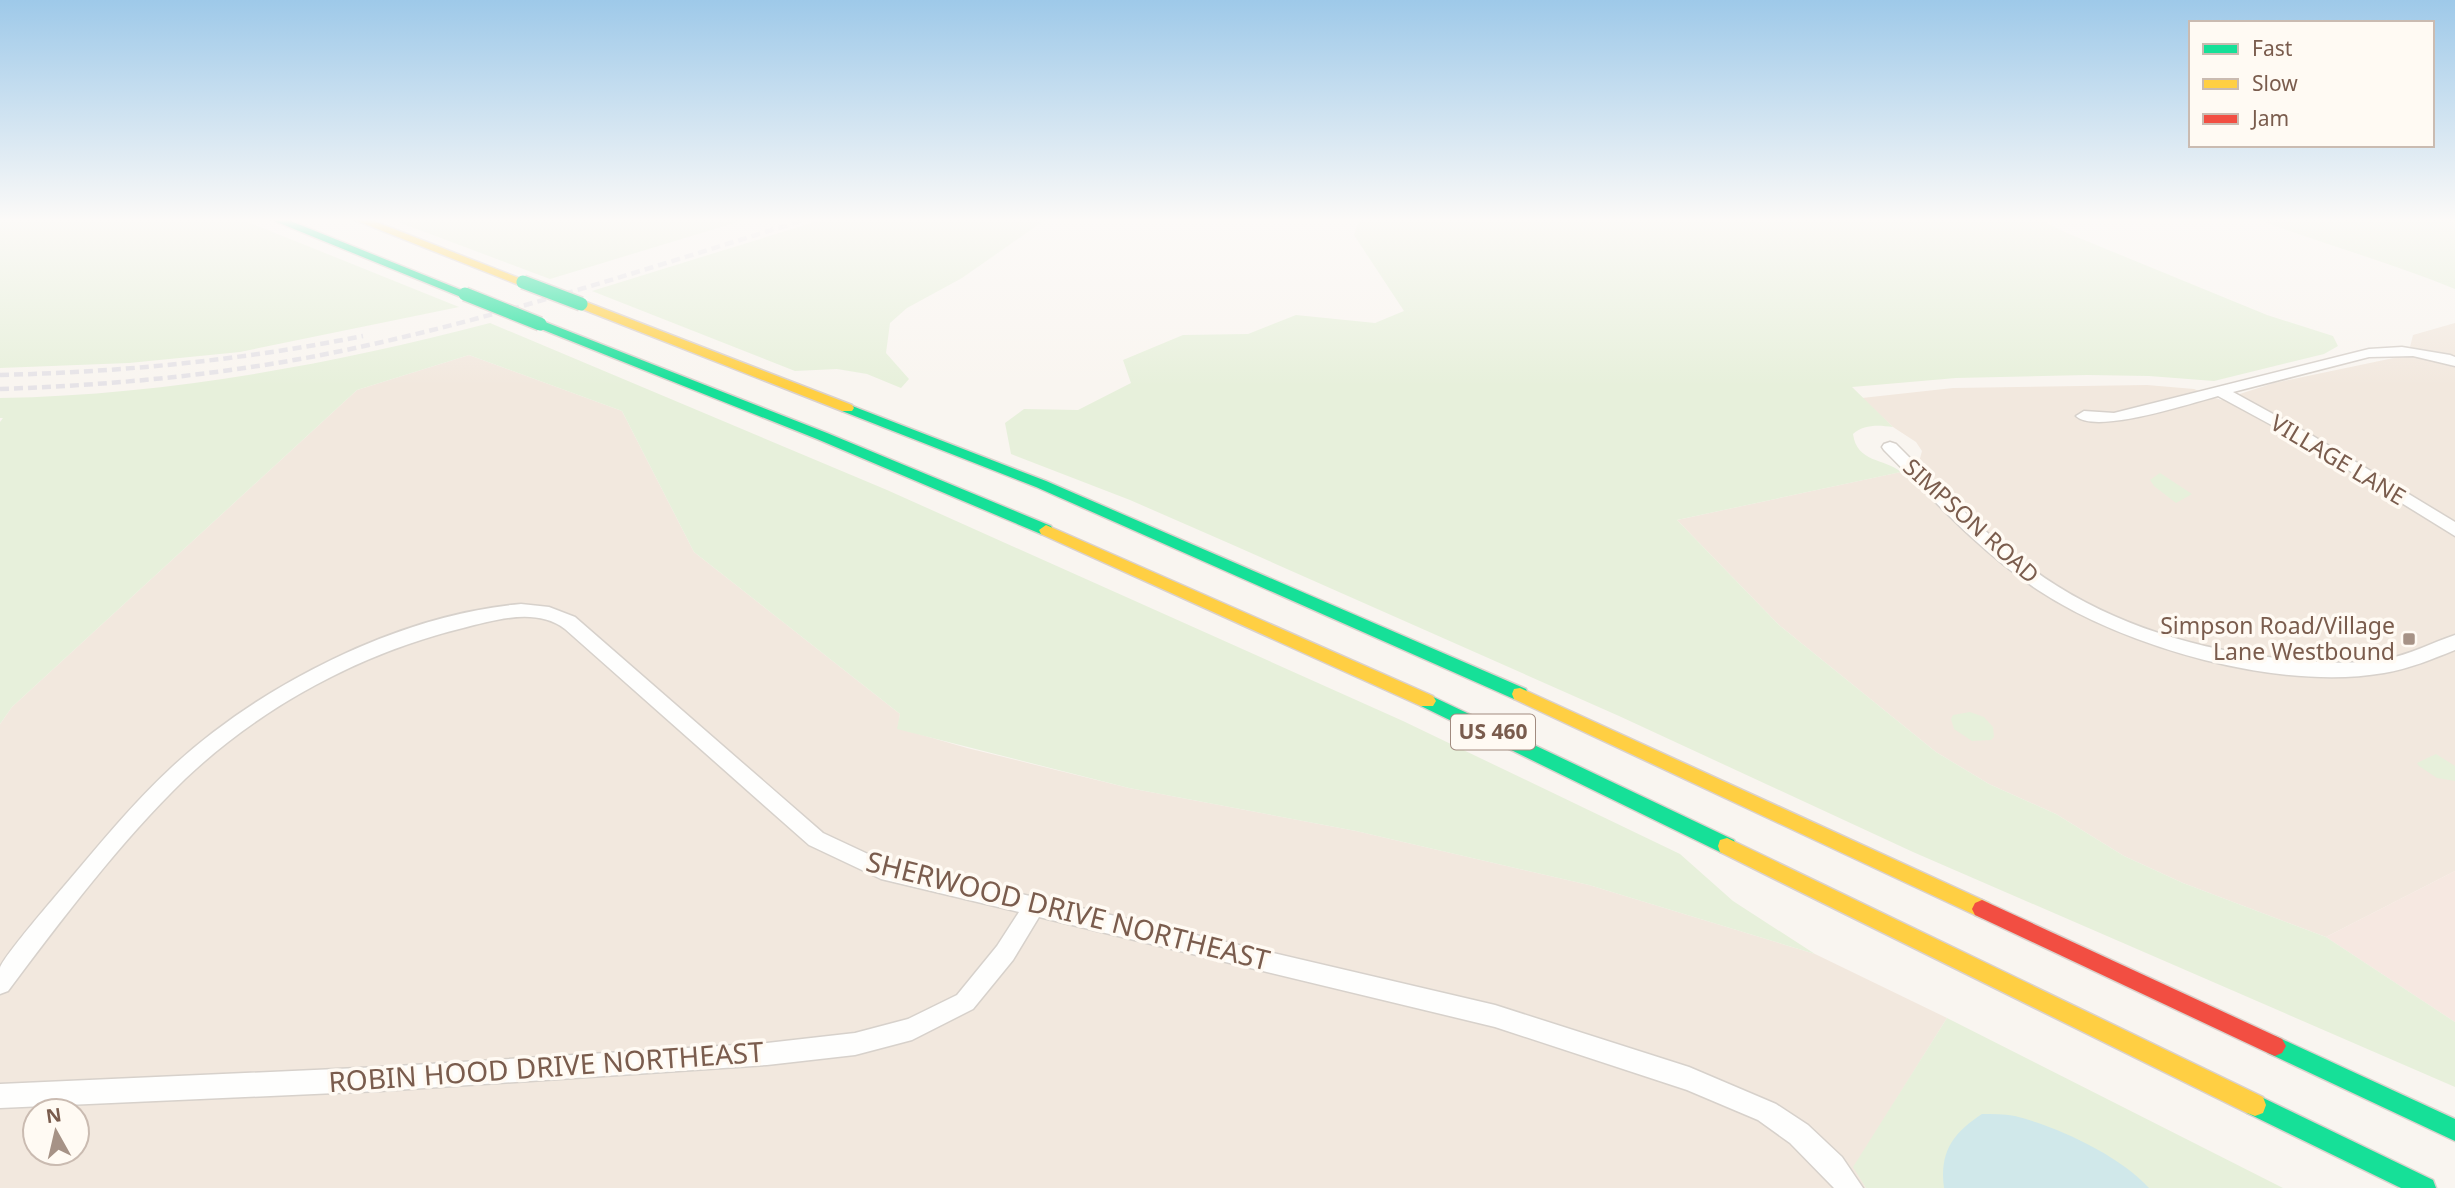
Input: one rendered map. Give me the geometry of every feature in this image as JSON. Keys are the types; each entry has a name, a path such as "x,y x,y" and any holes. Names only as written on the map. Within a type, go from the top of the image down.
{"highway":[{"name":"US 460","path":"418,275 822,436 1029,522 1475,723 2425,1188"},
{"name":"US 460","path":"506,275 1041,484 1502,686 2455,1130"}],"street":[{"name":"VILLAGE LANE","path":"2084,416 2114,418 2369,353 2406,350 2443,356 2455,362"},
{"name":"VILLAGE LANE","path":"2220,391 2308,439 2455,530"},
{"name":"SIMPSON ROAD","path":"1890,447 1996,549 2045,587 2092,612 2169,643 2248,662 2318,670 2382,667 2455,642"},
{"name":"SHERWOOD DRIVE NORTHEAST","path":"0,984 50,918 181,770 242,722 300,686 372,650 436,627 492,614 533,611 562,618 587,636 816,839 881,870 1495,1016 1689,1079 1778,1120 1799,1134 1833,1166 1850,1188"},
{"name":"ROBIN HOOD DRIVE NORTHEAST","path":"0,1096 380,1079 767,1054 855,1044 912,1029 964,1002 1005,953 1034,906"}],"shaded area":[{"path":"2455,323 2455,871 2326,937 2183,883 2124,856 2056,814 1989,784 1936,752 1779,625 1677,520 1924,467 1919,462 1922,451 1916,442 1893,427 1862,398 1953,388 2147,385 2194,389 2221,400 2274,383 2408,355 2413,335"},
{"path":"469,355 622,411 694,552 900,714 898,728 1129,788 1356,831 1589,885 1815,954 1947,1018 1854,1167 1866,1188 0,1188 0,724 12,707 357,390"},
{"path":"2455,871 2455,1022 2326,937"}],"green space":[{"path":"0,275 381,275 459,307 240,352 129,363 0,368"},
{"path":"541,275 562,275 550,279"},
{"path":"642,275 966,275 907,308 890,323 886,353 909,379 901,388 867,374 837,369 795,371 592,291"},
{"path":"1381,275 2171,275 2267,315 2333,336 2338,346 2324,354 2214,381 2087,375 1956,378 1852,387 1893,427 1867,427 1853,434 1860,450 1872,459 1901,472 1677,520 1779,625 1936,752 1989,784 2056,814 2124,856 2183,883 2326,937 2455,1022 2455,1087 1913,852 1619,716 1233,545 1130,500 1011,454 1005,423 1024,409 1078,410 1131,383 1123,360 1183,335 1248,334 1296,315 1375,323 1404,311"},
{"path":"2419,275 2455,275 2455,289"},
{"path":"490,323 887,490 1403,721 1680,854 1733,901 1815,954 1589,885 1356,831 1129,788 897,729 900,714 694,552 622,411 469,355 357,390 12,707 0,724 0,422 3,418 0,418 0,398 124,391 247,375 369,352"},
{"path":"2160,473 2192,494 2176,503 2150,480"},
{"path":"1970,712 1984,717 1993,727 1994,737 1991,740 1972,741 1954,729 1951,719 1953,715"},
{"path":"2436,754 2455,766 2455,781 2437,778 2417,763"},
{"path":"1947,1018 2283,1188 1866,1188 1853,1167"}],"water":[{"path":"1982,1114 2015,1116 2050,1127 2105,1154 2149,1188 1944,1188 1944,1164 1950,1145 1963,1129"}],"railway":[{"path":"0,389 87,385 260,366 404,337 625,275"},
{"path":"0,375 183,363 273,352 363,336"}],"traffic: fast":[{"path":"418,275 465,294"},
{"path":"523,282 581,304"},
{"path":"465,294 540,324"},
{"path":"540,324 822,436 1046,530"},
{"path":"847,408 1041,484 1520,694"},
{"path":"1427,701 1727,846"},
{"path":"2275,1046 2455,1130"},
{"path":"2255,1105 2425,1188"}],"traffic: slow":[{"path":"506,275 523,282"},
{"path":"581,304 847,408"},
{"path":"1046,530 1427,701"},
{"path":"1520,694 1982,909"},
{"path":"1727,846 2255,1105"}],"traffic: jam":[{"path":"1982,909 2275,1046"}],"place":[{"name":"Simpson Road/Village Lane Westbound","path":"2409,639"}]}
